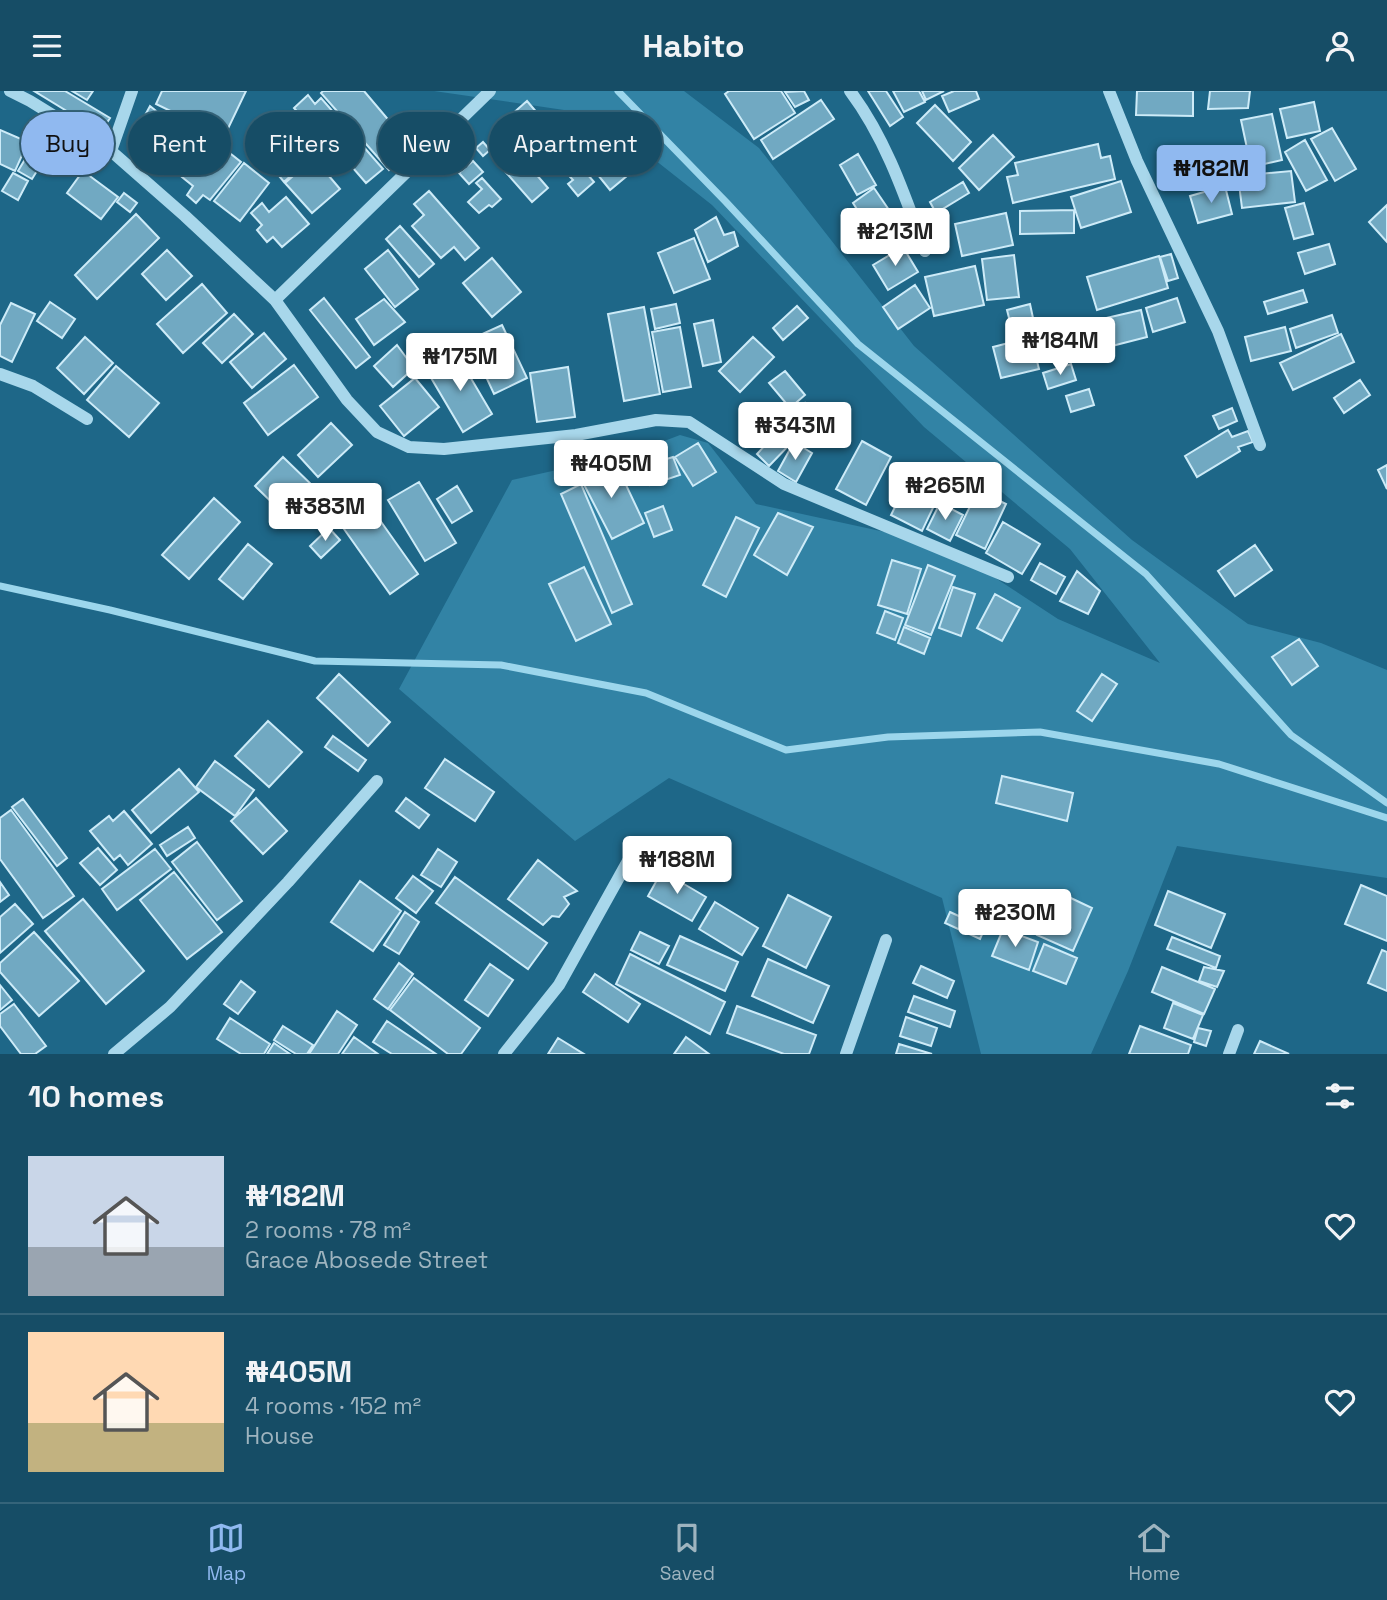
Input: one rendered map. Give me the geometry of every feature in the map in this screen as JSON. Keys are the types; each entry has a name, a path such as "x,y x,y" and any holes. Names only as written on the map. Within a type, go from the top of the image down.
{"street":[{"path":"9,91 48,112"},
{"path":"114,142 132,91"},
{"path":"275,300 490,91"},
{"path":"850,91 864,110 898,177 925,251"},
{"path":"1109,91 1137,161 1218,331 1260,445"},
{"path":"114,154 275,300 347,400 377,432 409,447 444,449 576,435 656,420 689,422 783,484 1008,576"},
{"path":"0,374 33,386 87,419"},
{"path":"114,1054 170,1007 288,882 377,781"},
{"path":"504,1054 559,985 628,861"},
{"path":"846,1054 886,940"},
{"path":"1229,1054 1238,1030"}],"shaded area":[{"path":"434,91 684,91 759,148 914,346 1132,540 1248,624 1321,643 1387,670 1387,878 1177,846 1128,971 1091,1054 981,1054 942,898 669,778 575,841 399,689 512,480 633,453 680,435 708,443 756,504 885,532 980,568 1058,619 1160,663 1070,549 924,427 712,205 662,166 662,112 578,112"}],"building":[{"path":"34,91 65,91 100,112 68,112"},
{"path":"72,91 93,91 87,100"},
{"path":"162,91 246,91 231,122 231,112 172,112 156,104"},
{"path":"364,91 382,112 378,112 378,158 364,142 364,112 338,112 321,93"},
{"path":"729,91 781,91 795,113 754,139 725,94"},
{"path":"804,91 809,100 795,107 785,92"},
{"path":"868,91 886,91 903,117 890,126"},
{"path":"893,91 919,91 925,102 904,112"},
{"path":"922,91 944,91 926,100"},
{"path":"954,91 976,91 979,99 949,112 942,96"},
{"path":"1137,91 1193,91 1193,116 1136,115"},
{"path":"1210,91 1250,91 1248,108 1208,109"},
{"path":"308,95 315,104 321,98 333,112 298,112 294,108"},
{"path":"821,100 834,119 773,159 761,140"},
{"path":"527,101 536,112 514,112"},
{"path":"1314,102 1320,131 1287,138 1280,109"},
{"path":"935,105 971,142 953,161 917,123"},
{"path":"150,106 157,112 147,112"},
{"path":"1272,114 1282,160 1251,167 1241,120"},
{"path":"1332,128 1356,169 1335,181 1311,139"},
{"path":"0,130 21,139 21,158 15,171 0,164"},
{"path":"993,135 1014,157 979,190 959,168"},
{"path":"1305,140 1327,180 1306,191 1285,152"},
{"path":"483,142 489,151 483,156 476,148"},
{"path":"1098,144 1101,158 1110,156 1115,179 1013,203 1007,177 1018,175 1015,163"},
{"path":"364,147 378,163 378,173 366,183 359,175 364,175"},
{"path":"231,154 241,162 231,174"},
{"path":"858,154 876,185 857,195 840,165"},
{"path":"244,163 245,175 259,175 269,183 240,221 214,201"},
{"path":"475,163 483,172 469,184 461,175 475,175"},
{"path":"1291,171 1295,202 1242,208 1238,176"},
{"path":"13,173 28,181 18,200 2,191"},
{"path":"80,175 88,175 118,197 101,219 67,193"},
{"path":"230,175 210,200 203,195 196,203 187,195 193,186 182,177"},
{"path":"278,175 292,175 284,182"},
{"path":"294,175 328,175 340,189 312,213 285,183"},
{"path":"508,175 537,175 548,188 532,202"},
{"path":"568,175 588,175 594,182 578,196 568,184 573,180"},
{"path":"598,175 628,175 610,190"},
{"path":"482,178 501,199 479,213 468,202 482,189 476,183"},
{"path":"1121,181 1131,212 1081,228 1071,197"},
{"path":"963,182 969,193 936,213 930,202"},
{"path":"1225,186 1232,214 1198,223 1190,196"},
{"path":"874,188 889,210 867,225 853,203"},
{"path":"429,191 479,248 465,260 454,247 441,258 412,226 424,215 414,204"},
{"path":"124,193 137,203 130,212 117,202"},
{"path":"286,197 309,224 282,247 273,237 267,242 257,230 262,225 251,213 262,203 269,212"},
{"path":"1304,203 1313,234 1294,239 1285,208"},
{"path":"1387,205 1387,242 1369,222"},
{"path":"1074,210 1074,233 1020,234 1020,211"},
{"path":"1006,213 1013,245 962,256 955,224"},
{"path":"136,214 159,238 97,299 75,275"},
{"path":"716,217 724,235 734,232 738,246 708,262 695,230"},
{"path":"888,219 904,239 889,252 872,231"},
{"path":"400,226 434,264 419,277 386,239"},
{"path":"694,238 710,279 674,293 658,253"},
{"path":"1329,244 1335,264 1305,274 1298,253"},
{"path":"903,247 918,272 888,290 873,265"},
{"path":"167,250 192,276 166,300 142,274"},
{"path":"388,250 418,289 395,307 365,269"},
{"path":"1171,254 1178,278 1168,281 1160,257"},
{"path":"1014,255 1019,297 987,300 982,259"},
{"path":"1159,256 1168,288 1097,310 1087,277"},
{"path":"492,258 521,292 492,317 463,283"},
{"path":"975,266 984,305 934,316 925,277"},
{"path":"202,284 227,313 183,353 157,324"},
{"path":"915,285 930,308 898,329 883,307"},
{"path":"1303,290 1307,302 1268,314 1264,302"},
{"path":"324,298 370,357 356,368 310,310"},
{"path":"1177,298 1185,322 1153,332 1146,308"},
{"path":"384,299 405,322 374,345 356,319"},
{"path":"50,302 75,319 62,338 37,321"},
{"path":"11,303 35,314 12,362 0,356 0,325"},
{"path":"676,304 680,323 655,329 651,309"},
{"path":"1030,304 1036,332 1014,338 1007,310"},
{"path":"797,306 808,318 783,340 773,328"},
{"path":"644,307 660,394 624,401 608,314"},
{"path":"1141,310 1147,337 1108,347 1102,319"},
{"path":"234,314 253,334 222,363 203,343"},
{"path":"1332,315 1338,333 1296,348 1290,329"},
{"path":"713,320 721,362 703,366 694,324"},
{"path":"502,325 527,378 494,394 469,340"},
{"path":"680,327 691,387 663,392 652,332"},
{"path":"1285,327 1291,351 1251,361 1245,337"},
{"path":"264,333 286,359 252,388 230,362"},
{"path":"1341,334 1354,362 1293,390 1280,363"},
{"path":"85,337 113,363 84,394 57,368"},
{"path":"753,337 774,357 740,392 719,371"},
{"path":"1031,337 1039,369 1001,378 993,347"},
{"path":"397,345 414,368 393,387 374,366"},
{"path":"456,353 492,414 463,432 427,371"},
{"path":"1071,364 1076,380 1048,389 1043,373"},
{"path":"294,365 318,397 268,435 244,403"},
{"path":"116,366 159,403 129,437 87,400"},
{"path":"568,367 575,417 537,422 530,373"},
{"path":"785,371 805,395 790,408 769,383"},
{"path":"415,378 439,407 404,436 380,406"},
{"path":"1360,380 1370,395 1344,413 1334,398"},
{"path":"1089,389 1094,405 1071,412 1066,396"},
{"path":"805,403 818,419 795,437 782,422"},
{"path":"1232,408 1237,421 1219,429 1213,416"},
{"path":"331,423 352,445 318,477 298,455"},
{"path":"780,429 793,441 769,466 757,454"},
{"path":"1228,430 1232,437 1248,431 1253,442 1238,447 1240,451 1197,477 1185,456"},
{"path":"862,441 891,457 866,505 836,489"},
{"path":"794,442 812,453 796,482 778,471"},
{"path":"698,443 716,472 693,486 675,457"},
{"path":"283,457 316,489 288,518 255,486"},
{"path":"673,457 680,475 650,485 644,466"},
{"path":"592,464 596,472 610,474 619,470 644,523 612,539 576,469"},
{"path":"1387,465 1387,489 1378,470"},
{"path":"910,477 940,493 922,531 891,515"},
{"path":"419,482 456,543 425,561 388,500"},
{"path":"581,484 632,604 612,613 561,494"},
{"path":"457,486 472,511 452,523 437,499"},
{"path":"978,490 1006,504 985,549 956,535"},
{"path":"214,498 240,522 189,579 162,555"},
{"path":"940,503 963,515 950,541 927,529"},
{"path":"663,506 672,530 654,537 645,513"},
{"path":"372,509 418,574 390,594 344,529"},
{"path":"778,513 813,527 787,575 754,555"},
{"path":"736,517 759,528 726,597 703,585"},
{"path":"1003,522 1040,544 1022,574 986,553"},
{"path":"329,528 340,540 321,558 310,546"},
{"path":"248,544 272,564 243,599 219,579"},
{"path":"1255,545 1272,570 1235,596 1218,571"},
{"path":"892,560 921,569 907,614 878,605"},
{"path":"1040,563 1065,577 1056,594 1031,580"},
{"path":"928,565 955,576 931,635 905,625"},
{"path":"584,567 611,624 576,641 549,584"},
{"path":"1077,571 1100,591 1088,614 1060,601"},
{"path":"953,587 975,594 961,636 939,628"},
{"path":"995,594 1020,608 1002,641 977,628"},
{"path":"885,611 903,618 895,640 877,633"},
{"path":"904,627 930,638 924,654 898,643"},
{"path":"1299,639 1318,666 1292,685 1272,657"},
{"path":"339,674 390,722 368,746 317,698"},
{"path":"1102,674 1117,684 1092,721 1077,711"},
{"path":"268,721 302,752 269,787 235,756"},
{"path":"333,736 366,760 358,771 325,747"},
{"path":"445,759 494,792 475,821 425,788"},
{"path":"215,761 254,790 235,816 196,787"},
{"path":"179,769 199,792 151,833 132,810"},
{"path":"1002,776 1073,793 1067,821 996,803"},
{"path":"256,798 287,831 263,854 231,821"},
{"path":"406,798 429,815 419,828 396,811"},
{"path":"23,799 67,858 57,866 12,807"},
{"path":"11,810 74,896 43,918 0,859 0,818"},
{"path":"124,811 152,844 128,865 120,855 114,860 90,831 109,816 113,821"},
{"path":"188,827 195,838 167,856 160,845"},
{"path":"197,842 242,901 217,920 172,862"},
{"path":"98,848 117,870 100,885 80,863"},
{"path":"155,849 171,869 117,910 102,889"},
{"path":"438,849 457,862 441,887 421,875"},
{"path":"538,860 577,891 564,897 569,904 559,917 552,916 543,925 508,899"},
{"path":"662,871 706,897 692,921 648,896"},
{"path":"174,872 222,932 187,959 140,900"},
{"path":"413,876 433,891 416,913 396,898"},
{"path":"455,877 547,943 528,969 436,903"},
{"path":"360,881 401,911 373,951 331,922"},
{"path":"0,882 9,895 0,902"},
{"path":"1361,885 1387,896 1387,941 1345,924"},
{"path":"1056,891 1092,908 1073,951 1037,935"},
{"path":"1168,891 1225,914 1211,948 1155,925"},
{"path":"788,895 831,917 806,968 763,946"},
{"path":"83,899 144,971 106,1004 45,931"},
{"path":"715,902 758,928 742,955 699,929"},
{"path":"15,904 33,924 0,953 0,917"},
{"path":"405,912 419,922 399,954 384,945"},
{"path":"950,912 985,928 980,939 945,923"},
{"path":"1003,929 1038,942 1029,970 992,956"},
{"path":"34,932 79,981 39,1016 0,972 0,963"},
{"path":"640,932 669,946 659,964 631,950"},
{"path":"680,936 738,962 725,991 667,965"},
{"path":"1172,937 1220,956 1216,968 1167,949"},
{"path":"1044,944 1077,958 1066,984 1033,971"},
{"path":"1382,950 1387,952 1387,991 1368,983"},
{"path":"630,954 725,1002 710,1034 616,984"},
{"path":"768,959 829,986 813,1023 752,996"},
{"path":"399,963 413,974 388,1009 374,999"},
{"path":"490,964 513,980 488,1016 465,1000"},
{"path":"921,966 954,981 947,998 913,983"},
{"path":"1162,967 1215,989 1204,1014 1152,992"},
{"path":"1204,967 1224,971 1217,987 1199,981"},
{"path":"595,974 640,1004 628,1022 583,992"},
{"path":"414,978 480,1028 461,1054 448,1054 390,1010"},
{"path":"241,981 255,992 238,1014 224,1004"},
{"path":"0,985 12,1000 0,1010"},
{"path":"914,996 955,1011 950,1027 908,1012"},
{"path":"1173,1003 1203,1015 1193,1039 1164,1028"},
{"path":"14,1004 46,1046 35,1054 21,1054 0,1026 0,1014"},
{"path":"737,1006 816,1035 809,1054 784,1054 727,1033"},
{"path":"337,1011 357,1025 338,1054 309,1054"},
{"path":"906,1017 937,1028 931,1046 900,1036"},
{"path":"230,1018 270,1044 264,1054 241,1054 217,1039"},
{"path":"387,1021 436,1054 392,1054 373,1042"},
{"path":"283,1026 313,1045 307,1054 296,1054 274,1040"},
{"path":"1140,1026 1191,1045 1188,1054 1129,1054"},
{"path":"1198,1028 1211,1031 1206,1046 1194,1042"},
{"path":"354,1037 378,1054 342,1054"},
{"path":"686,1037 709,1054 674,1054"},
{"path":"558,1038 584,1054 548,1054"},
{"path":"1260,1041 1289,1054 1254,1054"},
{"path":"274,1043 290,1054 267,1054"},
{"path":"899,1044 932,1054 896,1054"}],"waterway":[{"path":"618,91 858,344 1146,574 1291,735 1387,803"},
{"path":"0,586 110,610 315,661 501,665 646,693 786,750 888,737 1040,732 1219,764 1387,818"}]}
